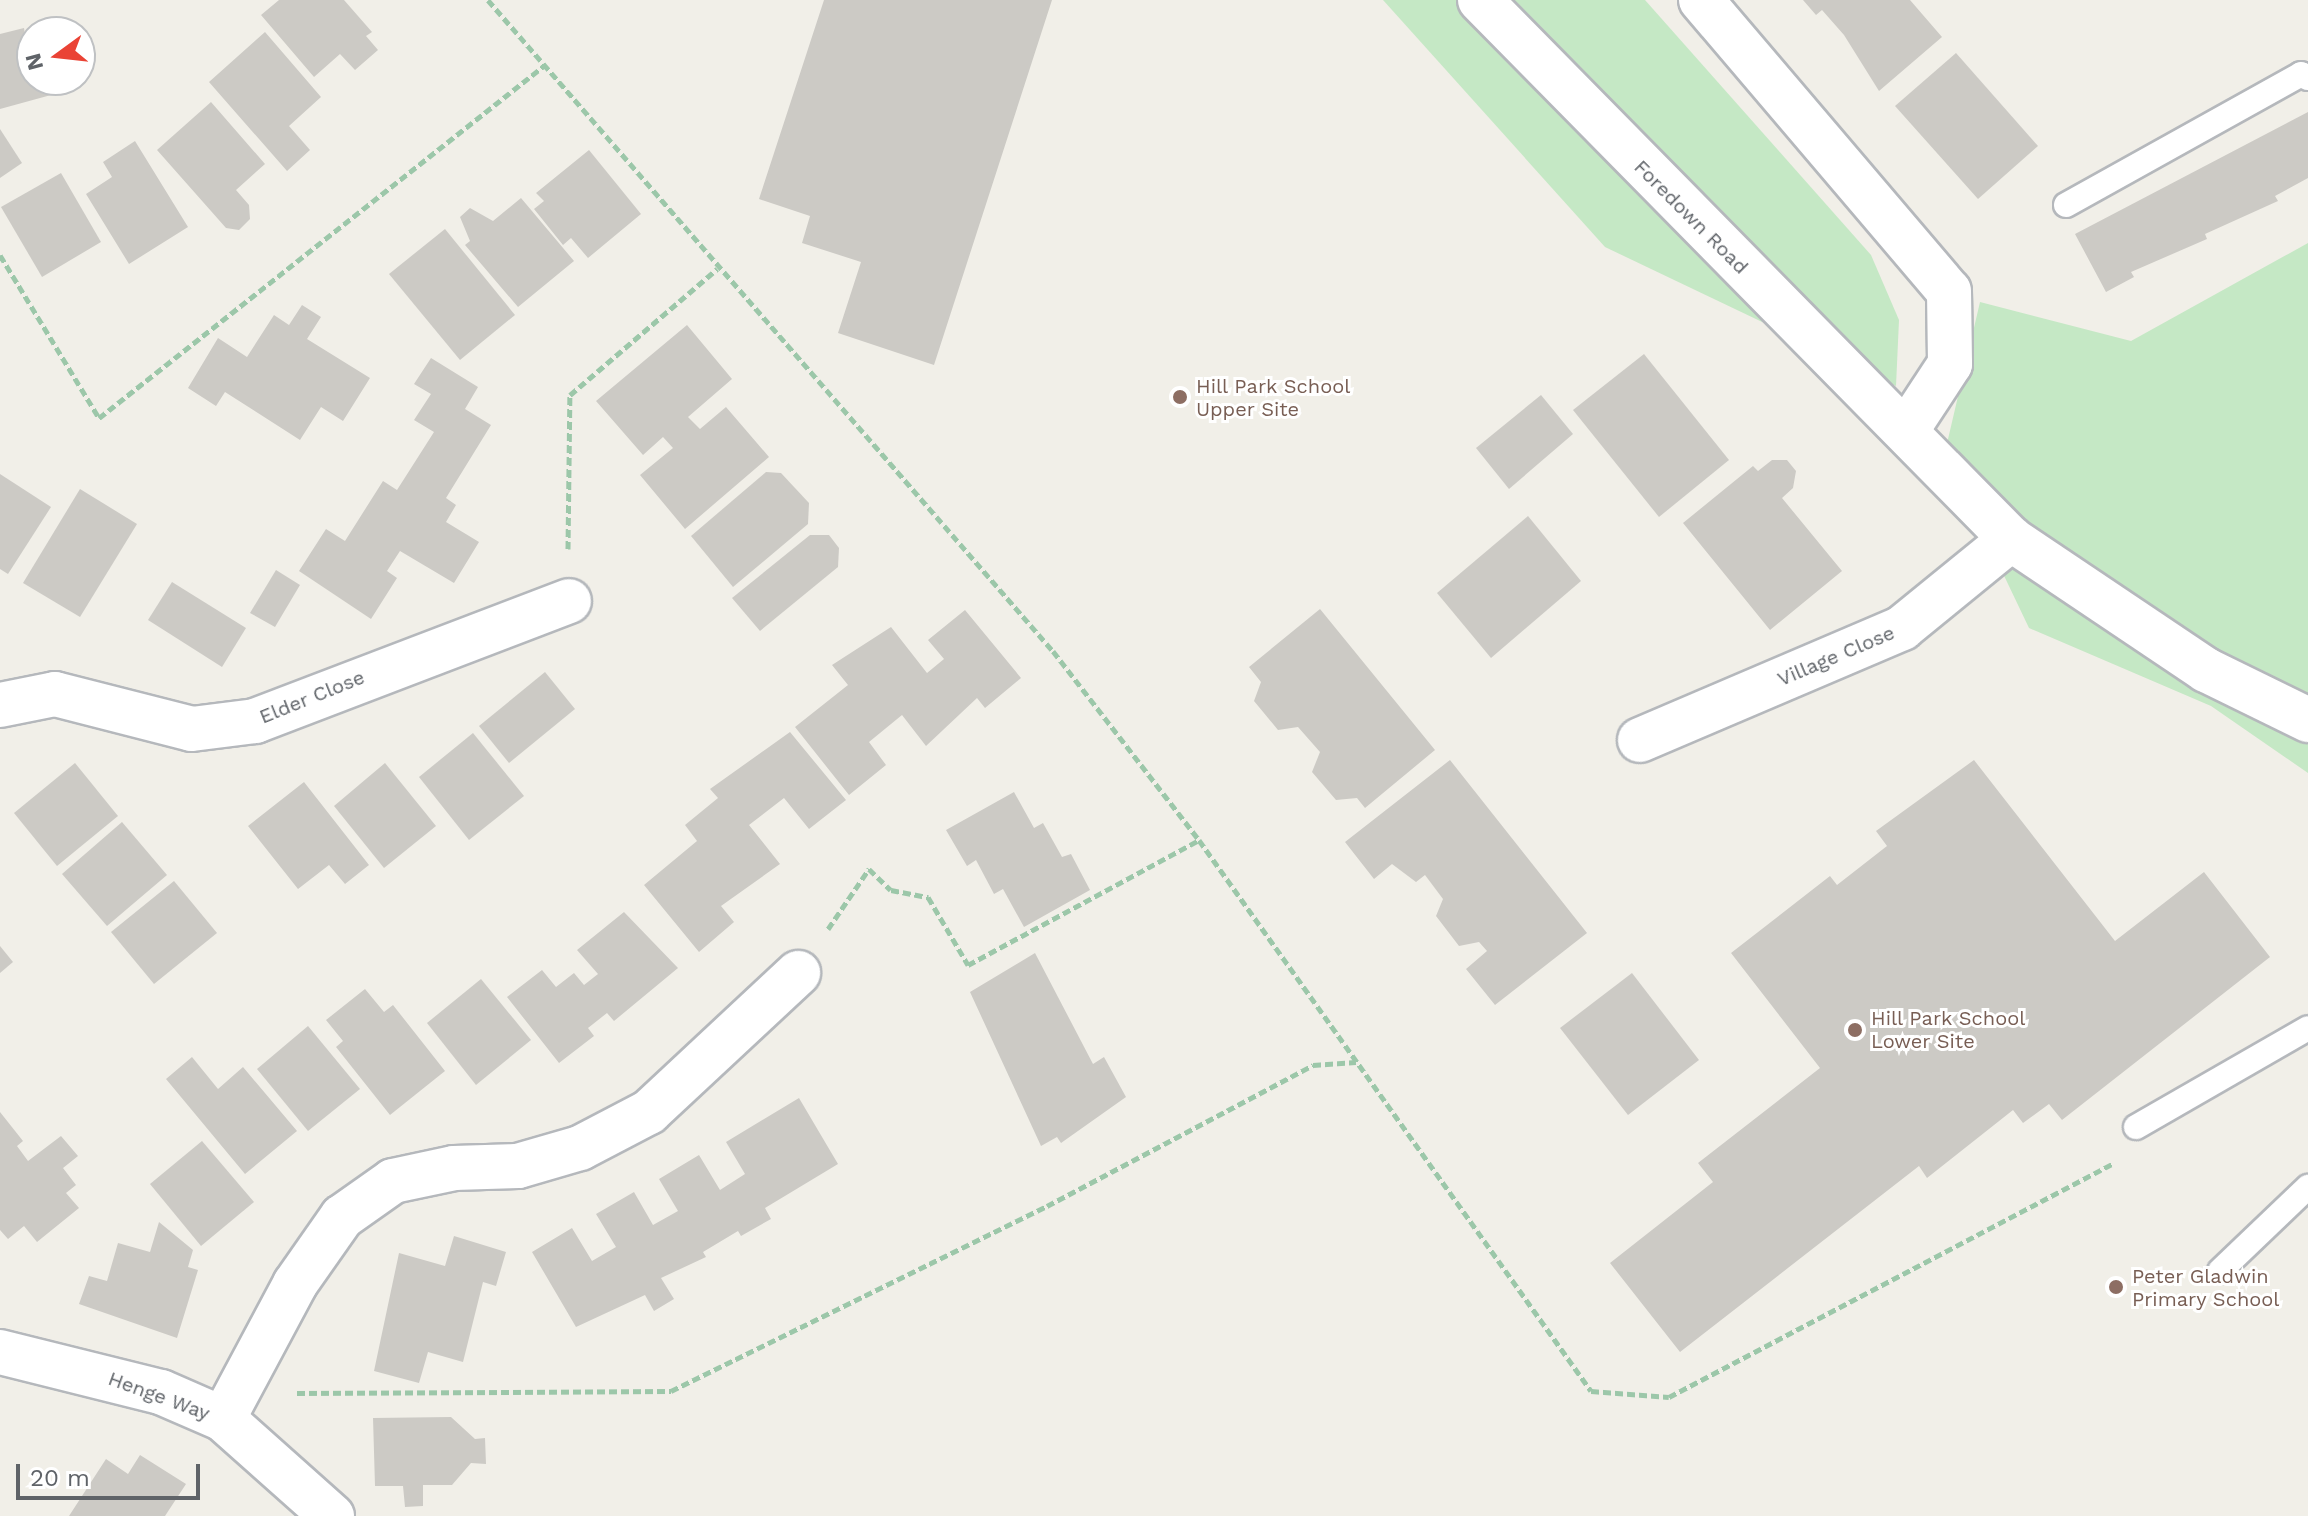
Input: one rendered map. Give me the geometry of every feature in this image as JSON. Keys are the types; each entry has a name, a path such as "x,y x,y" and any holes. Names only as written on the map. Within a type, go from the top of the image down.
{"street":[{"name":"Foredown Road","path":"1480,0 2011,539 2206,670 2308,720"},
{"path":"1701,0 1949,291 1950,364 1906,431"},
{"name":"Village Close","path":"1640,740 1902,628 2011,539"},
{"name":"Elder Close","path":"0,705 55,694 192,729 255,721 569,601"},
{"path":"230,1406 295,1284 342,1217 393,1181 454,1168 518,1166 580,1148 649,1112 798,973"},
{"name":"Henge Way","path":"0,1352 230,1406 332,1516"}],"lane":[{"path":"2066,205 2301,74 2308,78"},
{"path":"2136,1127 2308,1028"},
{"path":"2220,1271 2308,1187"}],"path":[{"path":"488,0 717,269 1053,651 1199,840 1591,1391 1669,1397 2127,1157"},
{"path":"0,255 99,418 545,65"},
{"path":"569,601 570,395 717,269"},
{"path":"798,973 869,869 891,890 928,897 968,965 1199,840"},
{"path":"230,1406 671,1391 1047,1206 1313,1065 1357,1062"}],"green space":[{"path":"1383,0 1645,0 1871,255 1899,320 1896,386 1605,247"},
{"path":"2308,243 2308,773 2211,706 2029,628 1945,452 1980,302 2131,341"}],"building":[{"path":"279,0 344,0 372,32 366,36 378,50 355,70 340,54 314,77 261,15"},
{"path":"824,0 1052,0 934,365 838,333 861,262 802,243 810,216 759,199"},
{"path":"1803,0 1910,0 1942,37 1879,91 1844,35 1822,10 1816,15"},
{"path":"16,30 16,96 47,96 0,109 0,34"},
{"path":"265,32 321,97 289,126 310,150 287,171 209,82"},
{"path":"1956,53 2038,146 1978,199 1895,106"},
{"path":"211,102 265,164 236,190 249,205 250,219 239,230 226,228 157,150"},
{"path":"2308,112 2308,178 2275,196 2278,201 2205,234 2207,239 2131,272 2134,277 2106,292 2075,234"},
{"path":"0,129 22,163 0,178"},
{"path":"135,141 188,227 129,264 86,194 112,177 103,162"},
{"path":"589,150 641,214 588,258 571,238 563,245 534,209 544,201 536,193"},
{"path":"61,173 101,242 42,277 1,207"},
{"path":"521,198 574,261 518,307 465,245 470,241 460,217 470,208 493,221"},
{"path":"445,229 515,315 460,360 389,274"},
{"path":"302,305 321,317 307,339 370,378 343,421 321,407 300,440 225,392 216,406 188,388 218,338 247,357 274,315 289,325"},
{"path":"687,325 732,379 688,417 700,429 726,407 769,457 685,529 640,475 673,448 663,437 643,455 596,401"},
{"path":"1644,354 1729,460 1659,517 1573,410"},
{"path":"431,358 478,387 465,409 491,425 446,498 456,505 446,522 479,542 454,583 400,551 387,571 397,578 371,619 299,571 326,529 345,541 383,481 397,490 434,432 414,420 431,394 414,384"},
{"path":"1541,395 1573,434 1509,489 1476,448"},
{"path":"1772,460 1787,460 1796,471 1793,488 1782,498 1842,571 1770,630 1683,523 1753,466 1758,471"},
{"path":"766,472 781,473 809,503 808,524 733,587 691,536"},
{"path":"0,474 51,507 8,574 0,569"},
{"path":"80,489 137,524 80,617 23,583"},
{"path":"1528,516 1581,581 1491,658 1437,593"},
{"path":"810,535 829,535 839,548 838,567 760,631 732,598"},
{"path":"276,570 300,585 275,627 250,613"},
{"path":"172,582 246,628 222,667 148,620"},
{"path":"1320,609 1435,750 1365,808 1357,798 1336,800 1312,772 1320,752 1298,727 1278,730 1254,701 1261,682 1249,667"},
{"path":"965,610 1021,678 985,708 977,698 926,746 902,715 869,742 886,765 849,795 795,727 848,685 832,665 891,627 927,673 944,659 928,640"},
{"path":"545,672 575,709 509,763 479,726"},
{"path":"790,732 846,800 809,829 784,798 749,825 780,864 721,906 734,922 699,952 644,885 697,841 685,825 718,798 710,789"},
{"path":"473,733 524,796 469,840 419,777"},
{"path":"1450,760 1587,933 1495,1005 1466,969 1487,951 1479,942 1459,946 1436,916 1443,899 1425,875 1416,882 1392,864 1374,879 1345,842"},
{"path":"1974,760 2115,941 2204,872 2270,957 2062,1120 2049,1104 2023,1123 2013,1110 1927,1178 1919,1166 1680,1352 1610,1263 1713,1182 1698,1163 1820,1068 1731,953 1830,876 1837,885 1887,846 1876,831"},
{"path":"75,763 118,816 57,866 14,813"},
{"path":"385,763 436,826 384,868 334,806"},
{"path":"304,782 369,865 345,884 329,865 298,889 248,826"},
{"path":"1014,792 1034,828 1043,823 1062,857 1071,854 1090,890 1024,927 1003,889 994,894 976,860 967,866 946,830"},
{"path":"122,822 167,875 107,926 62,874"},
{"path":"174,881 217,933 154,984 111,932"},
{"path":"624,912 678,968 614,1021 607,1013 588,1028 594,1036 559,1063 507,997 542,970 556,987 574,973 584,985 598,974 577,950"},
{"path":"0,946 13,962 0,973"},
{"path":"1035,953 1093,1064 1104,1057 1126,1097 1061,1143 1057,1137 1041,1146 970,992"},
{"path":"1632,973 1699,1060 1628,1115 1560,1028"},
{"path":"481,979 531,1040 476,1085 427,1023"},
{"path":"365,989 384,1012 393,1005 445,1071 390,1115 336,1047 343,1041 326,1020"},
{"path":"308,1026 360,1089 308,1131 257,1069"},
{"path":"192,1057 218,1089 243,1067 297,1131 245,1174 166,1079"},
{"path":"799,1098 838,1164 765,1208 771,1219 741,1236 738,1231 703,1252 706,1257 661,1278 674,1299 654,1311 645,1295 576,1327 532,1252 572,1228 592,1261 616,1247 596,1214 634,1192 653,1225 678,1211 659,1179 699,1155 720,1190 745,1174 726,1142"},
{"path":"0,1112 23,1141 17,1146 28,1161 61,1136 78,1156 63,1168 76,1185 66,1193 79,1208 37,1242 24,1226 8,1239 0,1230"},
{"path":"202,1141 254,1202 201,1246 150,1184"},
{"path":"159,1222 193,1250 188,1267 198,1270 177,1338 79,1304 89,1276 107,1281 118,1243 150,1252"},
{"path":"454,1236 506,1252 496,1286 483,1282 463,1362 428,1352 419,1383 374,1371 399,1253 445,1266"},
{"path":"451,1417 475,1439 485,1438 486,1464 471,1463 452,1485 423,1485 423,1506 405,1507 403,1486 375,1486 373,1418"},
{"path":"140,1455 186,1484 165,1516 69,1516 106,1459 128,1474"}],"place":[{"name":"Hill Park School Upper Site","path":"1180,397"},
{"name":"Hill Park School Lower Site","path":"1855,1030"},
{"name":"Peter Gladwin Primary School","path":"2116,1287"}]}
